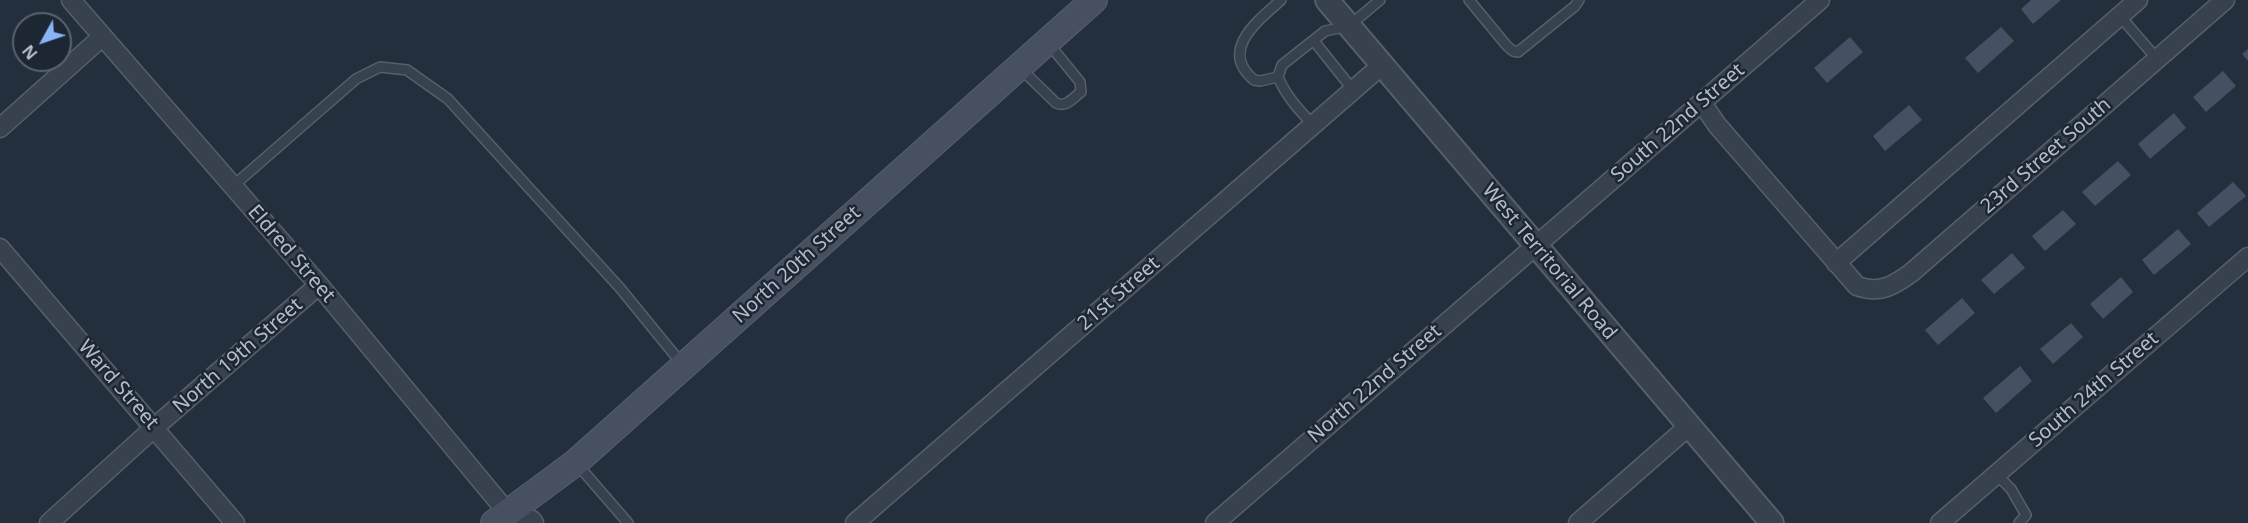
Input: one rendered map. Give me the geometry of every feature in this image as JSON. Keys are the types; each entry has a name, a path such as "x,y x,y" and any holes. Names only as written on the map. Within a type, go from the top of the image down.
{"main road":[{"name":"North 20th Street","path":"504,519 575,463 1094,0"}],"street":[{"name":"Eldred Street","path":"71,0 320,285 504,519"},
{"name":"West Territorial Road","path":"1327,0 1772,523"},
{"name":"South 22nd Street","path":"1535,245 1820,0"},
{"path":"1702,103 1717,125 1836,262 2138,0"},
{"name":"23rd Street South","path":"1836,262 1857,286 1868,290 1893,286 2225,0"},
{"path":"0,128 102,37"},
{"name":"21st Street","path":"855,523 1382,65"},
{"name":"North 22nd Street","path":"1215,523 1535,245"},
{"name":"Ward Street","path":"0,248 235,523"},
{"name":"South 24th Street","path":"1940,523 2248,257"},
{"name":"North 19th Street","path":"54,521 154,427 320,285"},
{"path":"1578,523 1689,426"},
{"path":"504,519 532,520 534,523"}],"lane":[{"path":"1278,77 1254,80 1243,67 1240,49 1251,27 1281,0"},
{"path":"1313,125 1292,102 1278,77 1282,65 1325,31 1349,26 1380,0"},
{"path":"1468,0 1507,46 1518,52 1575,6 1579,0"},
{"path":"2120,16 2157,59"},
{"path":"1314,41 1353,90"},
{"path":"1019,67 1056,103 1065,105 1081,92 1080,82 1047,42"},
{"path":"233,186 356,79 380,67 407,70 448,99 620,288 683,366"},
{"path":"575,463 628,523"},
{"path":"1996,474 2011,489 2026,514 2019,523"}],"building":[{"path":"2031,0 2061,0 2033,24 2021,9"},
{"path":"2001,27 2014,41 1978,73 1965,58"},
{"path":"1850,37 1863,52 1827,83 1814,68"},
{"path":"2248,49 2248,61 2242,54"},
{"path":"2223,71 2236,86 2206,112 2193,97"},
{"path":"1909,105 1922,120 1885,151 1873,136"},
{"path":"2174,113 2186,128 2150,159 2138,144"},
{"path":"2118,161 2131,175 2095,206 2082,192"},
{"path":"2233,182 2246,196 2209,227 2197,213"},
{"path":"2063,210 2076,224 2045,251 2032,236"},
{"path":"2178,229 2191,244 2154,275 2142,260"},
{"path":"2012,253 2025,268 1994,294 1981,280"},
{"path":"2121,277 2133,292 2103,319 2090,304"},
{"path":"1962,298 1975,313 1938,345 1925,330"},
{"path":"2071,323 2083,337 2053,364 2040,349"},
{"path":"2020,366 2032,381 1996,413 1983,398"}]}
